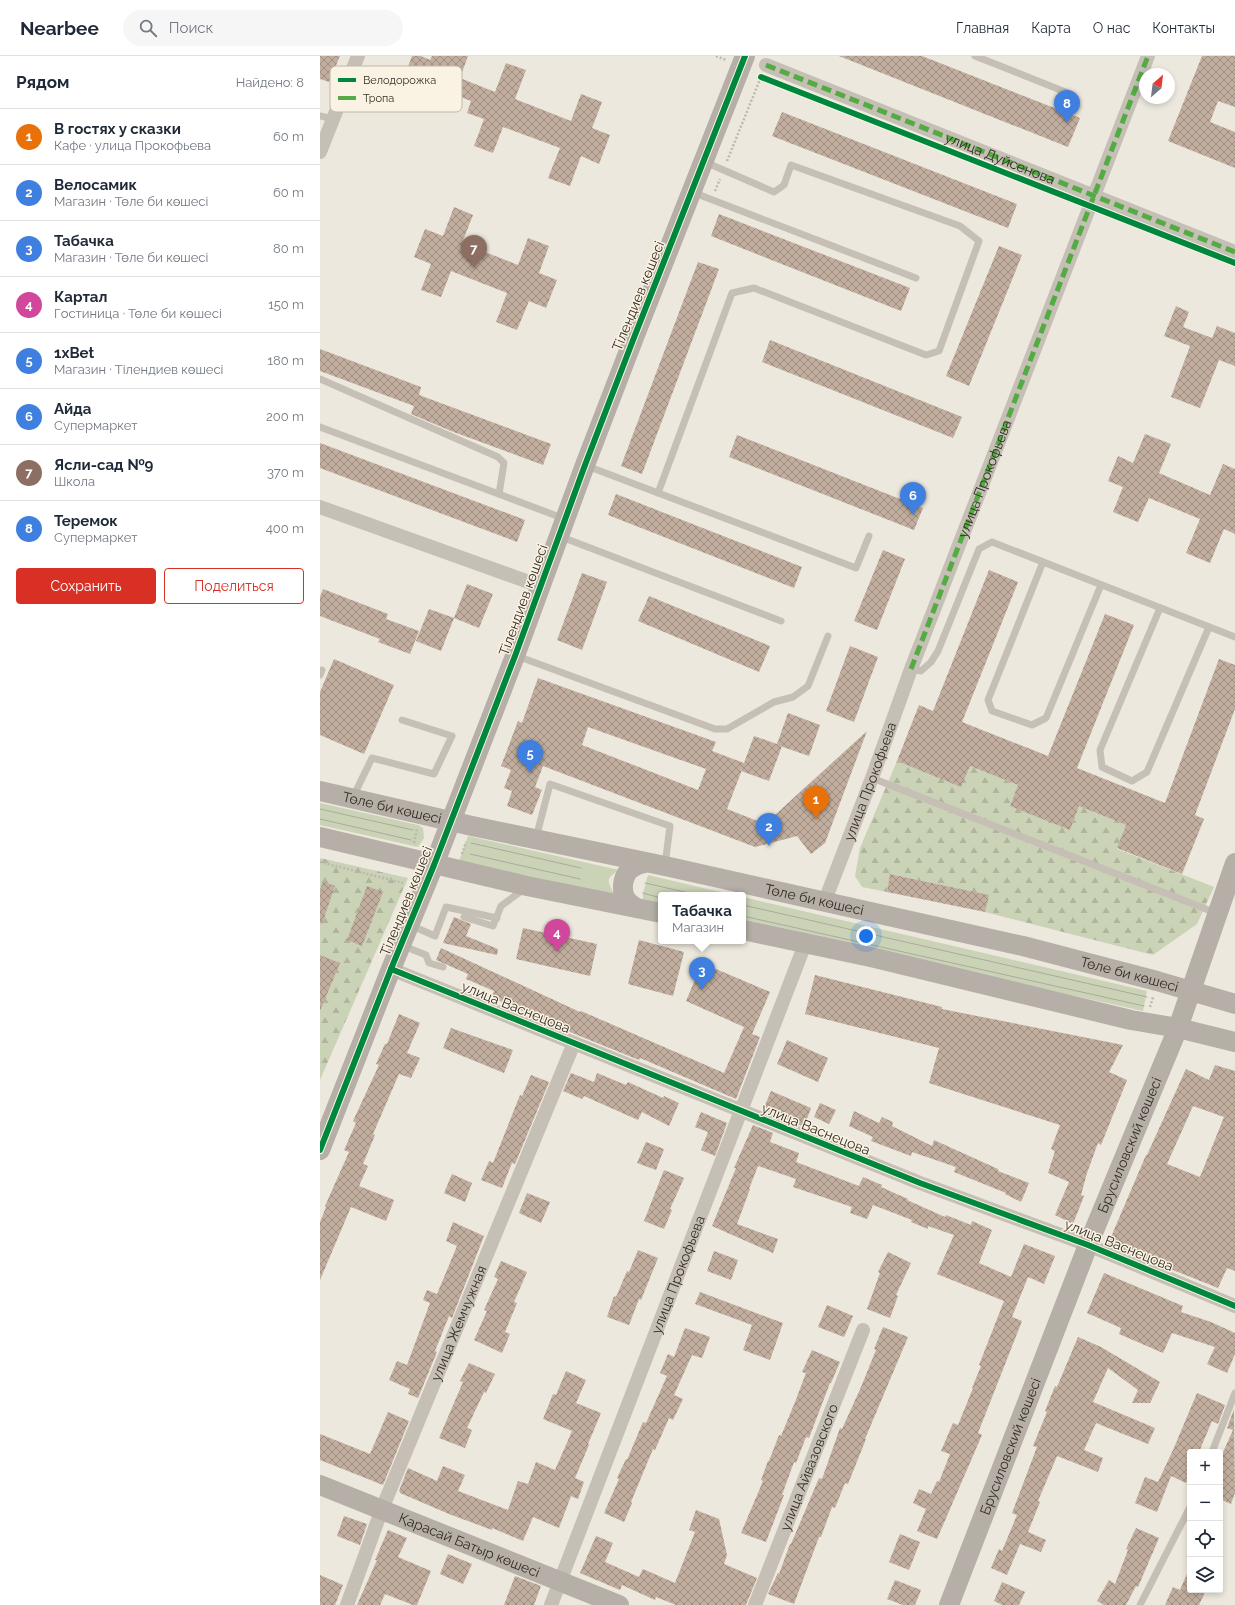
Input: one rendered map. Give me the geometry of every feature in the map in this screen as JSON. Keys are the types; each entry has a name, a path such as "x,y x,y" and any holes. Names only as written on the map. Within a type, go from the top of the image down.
{"street":[{"path":"353,66 358,56"},
{"name":"улица Прокофьева","path":"824,903 872,778 911,669 1148,56"},
{"name":"Тілендиев көшесі","path":"320,1150 434,865 515,656 585,465 704,162 737,58"},
{"name":"улица Дуйсенова","path":"764,71 1094,196 1235,252"},
{"path":"320,152 327,117"},
{"path":"320,507 540,586"},
{"name":"Төле би көшесі","path":"320,791 535,840 665,866 824,903 1023,946 1157,981 1235,1004"},
{"path":"320,838 527,886 658,912"},
{"path":"635,907 626,900 623,893 623,883 627,873 633,867 644,863"},
{"name":"Брусиловский көшесі","path":"949,1605 1088,1245 1178,1028 1189,991 1235,863"},
{"path":"746,931 883,960 1131,1020 1178,1028 1235,1042"},
{"name":"улица Прокофьева","path":"551,1605 805,944"},
{"name":"улица Васнецова","path":"391,970 741,1112 920,1183 1088,1245 1235,1306"},
{"name":"улица Жемчужная","path":"347,1605 382,1509 574,1043"},
{"name":"улица Айвазовского","path":"755,1605 863,1330"},
{"name":"Қарасай Батыр көшесі","path":"320,1485 619,1605"}],"lane":[{"path":"974,56 1068,93"},
{"path":"658,493 732,293 754,288 926,355 939,351 979,241 960,226 791,165 784,185 774,192 704,162"},
{"path":"692,192 916,278"},
{"path":"320,379 498,457 504,463 499,494"},
{"path":"320,427 499,494 562,527 781,621"},
{"path":"585,465 856,568 868,536"},
{"path":"911,669 921,671 932,662 938,651 979,549 992,542 1235,637"},
{"path":"1043,562 988,700 992,711 1032,725 1046,718 1101,584"},
{"path":"1160,608 1100,750 1102,767 1132,781 1148,772 1208,627"},
{"path":"515,656 715,729 727,729 774,702 792,696 808,686 828,636"},
{"path":"352,799 372,758 434,774 452,736 402,720"},
{"path":"872,778 1217,913"},
{"path":"535,840 550,784 670,826 665,866"},
{"path":"464,917 494,926 502,906 527,886"},
{"path":"410,924 435,936 446,907 497,918"},
{"path":"401,945 426,955 429,963 443,968"},
{"path":"1213,1449 1235,1393"},
{"path":"1140,1605 1187,1513"}],"path":[{"path":"716,56 737,58"},
{"path":"764,71 768,80"},
{"path":"711,200 764,71"},
{"path":"413,846 418,825"},
{"path":"461,855 468,836"},
{"path":"320,862 403,883"},
{"path":"1149,1012 1154,992"}],"green space":[{"path":"897,761 961,786 970,766 1018,785 1010,806 1070,829 1079,806 1126,825 1117,849 1214,887 1197,924 1153,955 985,912 988,895 891,874 887,892 862,887 855,876 860,848"},
{"path":"320,803 418,825 423,828 424,838 418,847 320,825"},
{"path":"468,836 619,870 609,878 610,886 615,895 459,861"},
{"path":"320,858 408,878 320,1080"},
{"path":"648,875 720,892 658,892 658,903 643,900 643,893"},
{"path":"746,898 1147,991 1143,1011 746,923"}],"building":[{"path":"320,56 340,56 336,66 330,66 329,82 320,79"},
{"path":"412,56 421,56 430,60 432,56 468,56 462,72 462,66 408,66"},
{"path":"839,56 922,56 1080,118 1068,147"},
{"path":"1202,56 1235,56 1235,107 1218,101 1210,122 1235,132 1235,168 1168,141"},
{"path":"506,63 526,70 515,99 571,121 581,94 602,102 592,128 610,135 599,164 581,156 570,186 548,178 560,148 503,127 493,153 474,146 484,119 467,113 471,101 462,97 462,79 495,92"},
{"path":"782,112 1017,204 1008,228 772,136"},
{"path":"454,207 473,215 462,243 518,265 528,238 549,246 539,273 557,280 546,308 529,301 517,330 496,322 507,293 451,271 441,297 421,290 431,264 414,257 425,229 443,236"},
{"path":"719,214 910,288 901,311 711,236"},
{"path":"999,246 1022,255 969,386 946,376"},
{"path":"698,262 719,269 642,474 621,466"},
{"path":"1176,306 1189,312 1183,327 1212,338 1217,326 1235,333 1235,366 1219,360 1200,408 1171,397 1190,346 1164,336"},
{"path":"770,340 962,417 953,438 762,362"},
{"path":"320,349 421,387 419,395 551,444 543,465 451,431 411,414 414,406 320,371"},
{"path":"1145,434 1171,444 1159,473 1210,495 1223,464 1235,469 1235,534 1224,529 1210,563 1186,553 1200,519 1149,498 1138,522 1113,512 1123,487 1108,481 1118,456 1133,463"},
{"path":"737,435 923,508 914,530 729,457"},
{"path":"320,443 525,520 517,542 320,468"},
{"path":"616,494 802,567 794,588 608,515"},
{"path":"883,550 905,559 877,630 854,621"},
{"path":"989,570 1018,582 962,722 1048,756 1105,614 1134,625 1077,768 1165,803 1219,659 1235,665 1235,709 1195,815 1204,819 1182,874 1117,848 1126,825 1079,806 1070,830 1010,806 1018,785 970,766 961,787 897,761 919,705 933,711"},
{"path":"582,573 607,582 582,650 557,640"},
{"path":"467,584 493,594 479,628 454,618"},
{"path":"323,589 388,614 386,619 419,631 410,654 378,642 380,639 320,616 320,597"},
{"path":"649,596 770,646 759,672 638,621"},
{"path":"429,609 454,618 441,651 416,641"},
{"path":"850,646 878,657 854,722 826,711"},
{"path":"334,659 394,685 364,754 320,735 320,692"},
{"path":"538,678 716,742 712,751 744,763 754,736 777,744 788,713 820,725 809,756 782,747 769,781 741,771 727,809 765,824 867,731 825,843 811,854 797,836 755,847 543,766 535,787 542,790 532,815 507,806 512,791 504,788 511,770 501,766 518,721 522,723","holes":["588,727 706,769 698,790 582,745"]},
{"path":"890,874 989,895 985,912 887,892"},
{"path":"323,881 335,886 322,924 320,923 320,890"},
{"path":"367,886 383,892 362,946 347,940"},
{"path":"454,917 471,924 466,936 498,949 497,955 443,943"},
{"path":"523,928 597,944 590,976 516,959"},
{"path":"639,940 684,952 673,996 628,984"},
{"path":"441,948 580,1012 581,1011 724,1073 744,1027 686,1001 702,963 770,992 752,1034 760,1037 736,1099 640,1058 639,1060 565,1030 491,997 494,991 466,979 468,974 436,960"},
{"path":"320,955 340,963 320,1011"},
{"path":"815,975 942,1007 942,1009 1123,1045 1109,1072 1127,1080 1101,1145 1098,1143 1081,1195 1084,1196 1073,1224 1055,1215 1069,1182 1048,1173 1055,1151 1051,1149 1060,1125 929,1083 939,1048 805,1014"},
{"path":"399,1014 420,1023 407,1053 420,1058 411,1078 399,1074 373,1134 375,1135 363,1164 368,1166 359,1186 394,1200 386,1221 351,1207 320,1280 320,1222 326,1207 325,1206 349,1152 344,1150 356,1123 353,1121 379,1065 376,1064 385,1044 387,1044"},
{"path":"451,1028 513,1050 504,1073 443,1048"},
{"path":"787,1040 828,1058 818,1082 777,1064"},
{"path":"1215,1065 1235,1071 1235,1271 1227,1268 1218,1288 1108,1244 1146,1155 1186,1069 1209,1080","holes":["1193,1106 1224,1117 1200,1177 1167,1164"]},
{"path":"571,1073 594,1082 597,1073 626,1085 628,1082 663,1098 664,1096 679,1103 669,1126 642,1112 638,1120 584,1096 582,1099 563,1091"},
{"path":"531,1075 549,1082 515,1164 512,1163 502,1188 481,1180 489,1161 493,1163 520,1095 522,1096"},
{"path":"771,1091 811,1108 804,1127 763,1110"},
{"path":"820,1103 836,1110 829,1124 814,1117"},
{"path":"854,1111 879,1123 882,1117 893,1122 892,1126 932,1146 934,1140 998,1169 998,1171 1029,1183 1021,1202 1005,1194 1006,1193 954,1172 956,1167 912,1152 911,1156 871,1141 873,1137 849,1126"},
{"path":"701,1112 727,1123 715,1156 701,1150 708,1132 695,1127"},
{"path":"753,1125 773,1133 770,1142 799,1153 796,1162 859,1186 863,1177 882,1185 881,1187 908,1199 907,1200 945,1217 946,1215 971,1225 972,1221 992,1230 979,1263 1011,1277 1024,1244 1055,1256 1044,1284 1028,1277 1012,1317 1022,1321 978,1433 982,1435 937,1539 917,1531 926,1509 913,1503 919,1489 931,1494 937,1481 939,1482 950,1454 941,1451 953,1423 958,1425 1004,1301 937,1274 954,1235 928,1226 928,1229 911,1222 912,1220 873,1205 867,1219 850,1213 852,1207 793,1187 796,1179 758,1166 737,1224 778,1239 773,1253 712,1226 736,1168 734,1168"},
{"path":"646,1142 664,1149 656,1170 637,1163"},
{"path":"664,1170 684,1178 670,1209 672,1210 664,1229 644,1221"},
{"path":"452,1174 472,1183 465,1202 444,1193"},
{"path":"527,1193 550,1202 541,1223 519,1213"},
{"path":"453,1222 484,1236 452,1318 449,1316 435,1351 437,1352 418,1398 408,1394 410,1389 389,1380 397,1361 407,1365 430,1303 423,1300 427,1290 437,1294 457,1246 446,1241"},
{"path":"638,1250 658,1258 629,1325 607,1317 614,1296 616,1297"},
{"path":"714,1251 738,1260 731,1280 707,1271"},
{"path":"888,1252 911,1263 896,1295 898,1296 890,1318 867,1309 880,1273 878,1272"},
{"path":"501,1261 527,1272 514,1302 517,1303 505,1332 510,1334 502,1353 474,1340 487,1311 484,1310 498,1279 494,1277"},
{"path":"1104,1273 1183,1306 1181,1312 1211,1322 1235,1333 1235,1354 1227,1373 1207,1364 1215,1347 1172,1333 1163,1353 1119,1334 1121,1328 1087,1313"},
{"path":"700,1292 783,1323 770,1360 743,1350 752,1325 695,1304"},
{"path":"827,1305 853,1316 844,1337 818,1327"},
{"path":"883,1327 908,1337 865,1439 848,1484 845,1483 835,1508 832,1507 821,1537 819,1537 794,1604 768,1594 778,1573 779,1574 790,1544 819,1478 822,1479 840,1428 842,1429 861,1387 876,1350 874,1349"},
{"path":"685,1328 710,1337 702,1358 692,1355 674,1395 683,1399 673,1420 669,1418 655,1450 653,1449 624,1522 604,1513 619,1479 617,1478 626,1459 627,1460 643,1422 646,1423 667,1376 660,1373 668,1354 674,1357"},
{"path":"1078,1337 1101,1347 1160,1382 1150,1403 1132,1403 1138,1390 1108,1368 1093,1402 1155,1428 1148,1444 1096,1423 1084,1450 1103,1458 1098,1472 1057,1456 1038,1501 1040,1502 1028,1532 1046,1540 1041,1552 1020,1544 1007,1575 991,1568 999,1549 1002,1551 1017,1515 1012,1513 1037,1447 1033,1446 1047,1412 1045,1411 1055,1386 1057,1387"},
{"path":"812,1350 840,1362 830,1383 809,1438 806,1437 796,1463 794,1462 782,1495 784,1495 766,1542 741,1533 763,1481 761,1480 768,1461 779,1435 781,1436 795,1402 806,1373 802,1372"},
{"path":"469,1363 495,1374 486,1393 484,1392 467,1428 472,1430 465,1448 439,1438 463,1382 460,1381"},
{"path":"566,1371 586,1380 576,1403 601,1413 575,1478 584,1482 578,1499 571,1496 559,1528 533,1517 523,1541 492,1528 492,1530 449,1514 400,1493 399,1491 408,1468 437,1481 443,1466 465,1475 458,1491 508,1510 518,1481 528,1484 536,1462 555,1470 572,1431 543,1419 553,1394 556,1395"},
{"path":"1197,1393 1225,1405 1218,1424 1212,1421 1200,1449 1187,1449 1186,1483 1171,1476 1157,1512 1135,1503 1145,1477 1158,1482"},
{"path":"1234,1409 1235,1493 1231,1504 1223,1500 1223,1452 1233,1430 1227,1428"},
{"path":"388,1412 409,1421 383,1485 320,1460 320,1434 370,1454"},
{"path":"696,1510 719,1519 727,1555 724,1564 757,1578 746,1605 676,1605 656,1597 655,1600 622,1585 620,1590 580,1573 596,1536 613,1543 605,1562 639,1577 643,1569 675,1583 695,1532 689,1530"},
{"path":"344,1516 367,1524 360,1545 337,1536"},
{"path":"1136,1528 1159,1538 1138,1587 1136,1586 1126,1605 1104,1605 1097,1601 1109,1580 1115,1584 1128,1550 1126,1549"},
{"path":"388,1530 407,1538 398,1557 431,1571 417,1605 413,1605 385,1594 380,1605 357,1605 377,1560 375,1560"},
{"path":"900,1534 920,1542 909,1570 889,1562"},
{"path":"448,1554 472,1564 463,1584 440,1574"},
{"path":"1187,1574 1187,1593 1205,1593 1199,1605 1165,1605 1173,1587 1180,1590"},
{"path":"320,1575 343,1585 335,1605 320,1605"},
{"path":"515,1576 541,1586 534,1605 504,1605"},
{"path":"895,1580 921,1590 915,1605 903,1605 887,1599"},
{"path":"1002,1582 1025,1592 1019,1605 1002,1605 994,1601"}],"tram line":[{"path":"320,809 413,830"},
{"path":"320,819 411,840"},
{"path":"471,843 581,868"},
{"path":"470,854 580,879"},
{"path":"645,883 685,892"},
{"path":"643,893 658,897"},
{"path":"746,906 1147,997"},
{"path":"746,917 1144,1006"}],"marked path":[{"path":"911,669 1148,56"},
{"path":"766,65 1235,252"}],"cycle path":[{"path":"320,1150 391,969 434,865 515,656 585,465 745,56"},
{"path":"761,77 1235,263"},
{"path":"391,969 920,1183 1088,1245 1235,1306"}],"place":[{"name":"Теремок","path":"1067,123"},
{"name":"Ясли-сад №9","path":"474,268"},
{"name":"Айда","path":"913,515"},
{"name":"1xBet","path":"530,773"},
{"name":"В гостях у сказки","path":"816,819"},
{"name":"Велосамик","path":"769,846"},
{"name":"Картал","path":"557,952"},
{"name":"Табачка","path":"702,990"}]}
